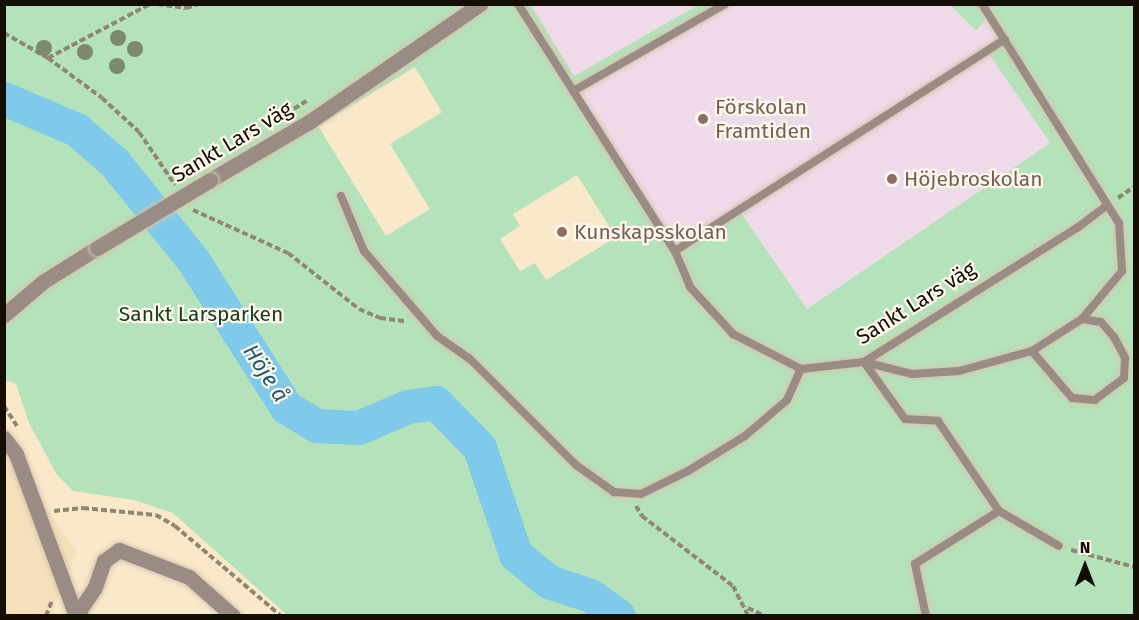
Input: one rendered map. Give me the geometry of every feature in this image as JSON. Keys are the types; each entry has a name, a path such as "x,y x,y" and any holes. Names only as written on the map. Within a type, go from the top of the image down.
{"street":[{"name":"Sankt Lars väg","path":"4,315 44,281 309,122 480,4"},
{"path":"4,438 16,454 68,595 78,615"},
{"path":"78,615 95,587 104,561 119,550 189,577 233,615"}],"lane":[{"path":"341,196 364,251 437,336 469,358 576,465 614,492 642,494 688,471 745,436 787,399 801,369 733,334 690,287 675,251 633,190 575,90 518,4"},
{"path":"575,90 725,4"},
{"path":"864,362 924,373 959,371 1032,351 1082,319 1122,271 1119,223 982,4"},
{"path":"675,251 1005,39"},
{"name":"Sankt Lars väg","path":"801,369 864,362 1077,228 1107,205"},
{"path":"1032,351 1072,398 1095,400 1112,390 1124,378 1125,358 1114,337 1101,322 1082,319"},
{"path":"864,362 905,419 938,421 999,511 1059,546"},
{"path":"926,615 915,564 999,511"}],"path":[{"path":"48,58 150,4"},
{"path":"157,4 186,8 198,4"},
{"path":"1107,205 1134,187"},
{"path":"628,493 642,516 733,586 747,608 748,615"},
{"path":"51,512 83,508 156,515 175,526 281,615"},
{"path":"1059,546 1134,567"},
{"path":"747,608 765,615"}],"shaded area":[{"path":"531,5 698,5 574,76"},
{"path":"725,5 982,5 1005,39 987,51 1050,143 807,309 739,210 675,251 575,90"},
{"path":"4,447 77,552 51,615 5,615"}],"green space":[{"name":"Sankt Larsparken","path":"5,5 531,5 574,76 698,5 725,5 575,90 675,251 739,210 807,309 1050,143 987,51 1005,39 989,15 976,31 950,5 1134,5 1134,615 287,615 173,513 134,500 73,491 57,475 29,423 16,384 5,380","holes":["415,67 442,112 390,144 430,209 386,236 318,126","577,175 616,237 546,280 535,263 520,271 500,239 520,226 513,214"]}],"waterway":[{"name":"Höje å","path":"4,99 77,130 114,162 193,260 287,408 317,426 359,428 408,407 436,403 480,448 516,555 549,582 591,596 619,616"},
{"path":"588,616 591,596"}],"place":[{"name":"Förskolan Framtiden","path":"703,119"},
{"name":"Höjebroskolan","path":"892,179"},
{"name":"Kunskapsskolan","path":"562,232"}]}
